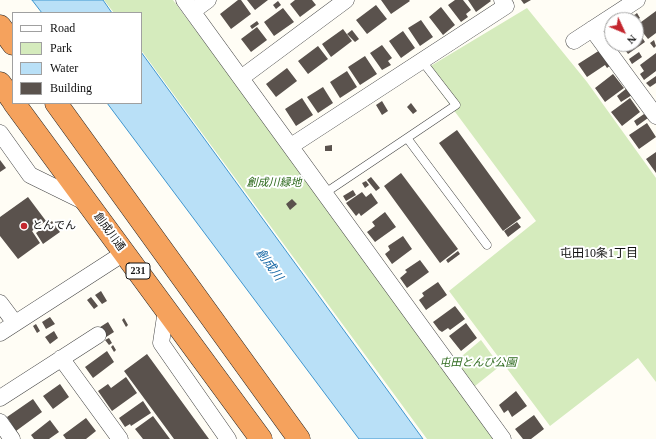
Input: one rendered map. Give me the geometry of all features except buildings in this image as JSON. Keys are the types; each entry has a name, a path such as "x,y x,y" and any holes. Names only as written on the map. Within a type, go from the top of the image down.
{"highway":[{"path":"0,26 12,43"},
{"name":"創成川通","path":"0,84 12,99"},
{"name":"創成川通","path":"15,104 261,439"},
{"path":"57,104 298,439"}],"street":[{"path":"208,0 188,6 503,439"},
{"path":"241,78 346,0"},
{"path":"291,146 506,6 502,0"},
{"path":"574,41 636,0"},
{"path":"592,29 656,116"},
{"path":"0,133 30,175 88,204"},
{"path":"0,333 124,252"},
{"path":"0,303 15,323"},
{"path":"166,310 161,343 228,439"},
{"path":"0,398 98,334"},
{"path":"61,358 120,439"},
{"path":"0,422 12,439"}],"lane":[{"path":"325,193 456,105 422,61"},
{"path":"407,138 488,245"}],"green space":[{"name":"創成川緑地","path":"104,0 173,0 295,163 493,439 427,439 142,51 142,12 113,12"},
{"path":"527,8 587,82 656,178 656,382 638,358 550,426 449,291 536,221 424,70"},
{"name":"屯田とんび公園","path":"481,340 500,366 475,386 456,361"}],"water":[{"path":"32,0 103,0 111,12 41,12"},
{"name":"創成川","path":"142,53 423,439 359,439 108,104 142,104"}],"place":[{"name":"とんでん","path":"24,226"}],"district":[{"name":"屯田10条1丁目","path":"599,254"}]}
